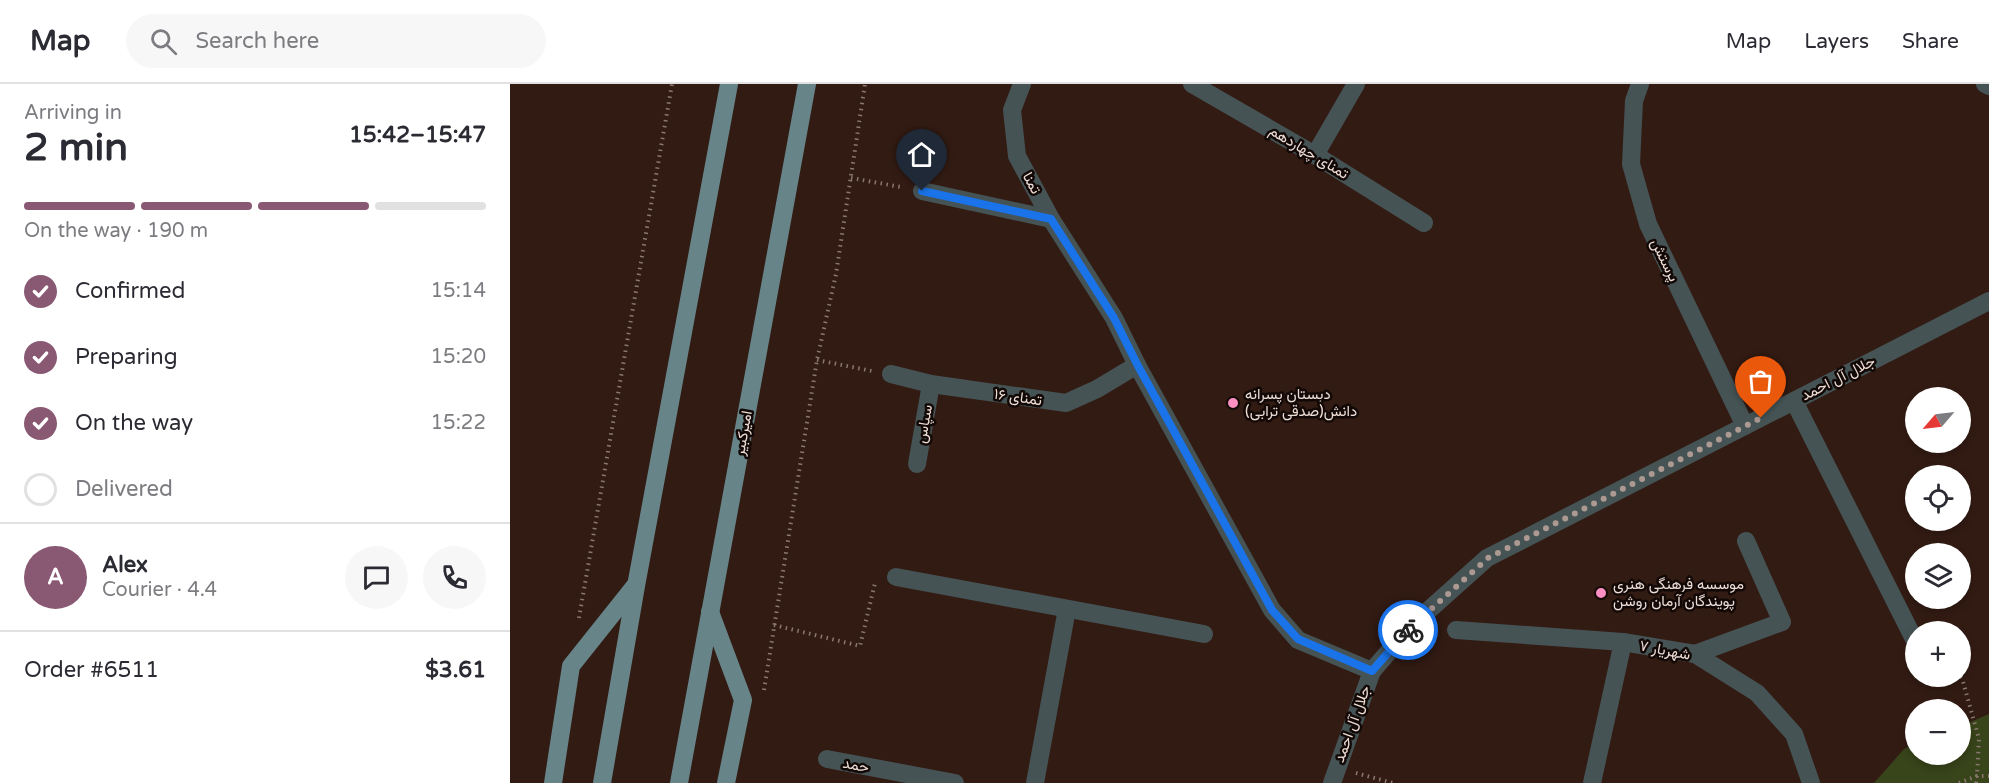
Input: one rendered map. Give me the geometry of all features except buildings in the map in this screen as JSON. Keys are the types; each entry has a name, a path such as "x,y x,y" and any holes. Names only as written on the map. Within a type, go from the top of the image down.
{"main road":[{"path":"602,783 729,84"},
{"name":"امیرکبیر","path":"679,783 807,84"},
{"path":"553,783 571,666 636,586"},
{"path":"710,612 743,700 726,783"}],"street":[{"name":"تمنا","path":"1022,84 1012,110 1017,156 1051,219 1114,318 1272,610 1298,639 1372,671"},
{"name":"تمنای چهاردهم","path":"1192,84 1315,155 1424,223"},
{"path":"1315,155 1356,84"},
{"name":"پرستش","path":"1640,84 1634,101 1631,164 1648,224 1745,426"},
{"path":"922,191 1051,219"},
{"name":"جلال آل احمد","path":"1334,775 1372,671 1411,626 1488,558 1989,301"},
{"name":"تمنای ۱۶","path":"891,374 931,384 1066,403 1096,389 1137,364"},
{"name":"سپاس","path":"917,464 931,384"},
{"path":"1794,400 1905,621"},
{"path":"1695,654 1782,622 1746,541"},
{"path":"896,577 1204,634"},
{"path":"1035,783 1067,609"},
{"name":"شهریار ۷","path":"1456,630 1623,642 1695,654 1757,693 1794,734 1811,783"},
{"path":"1592,783 1623,642"},
{"name":"حمد","path":"827,759 955,783"}],"path":[{"path":"579,619 672,84"},
{"path":"764,691 817,360 836,274 865,84"},
{"path":"851,178 922,191"},
{"path":"817,360 891,374"},
{"path":"774,624 860,646 878,574 896,577"},
{"path":"1965,687 1979,739 1976,783"},
{"path":"1334,775 1393,783"},
{"path":"1959,783 1977,776 1989,776"}],"green space":[{"path":"1989,714 1989,783 1874,783 1905,749 1905,765 1971,765 1971,722"}],"way so far":[{"path":"1408,630 1488,558 1761,418"}],"place":[{"name":"دبستان پسرانه دانش(صدقی ترابی)","path":"1233,403"},
{"name":"موسسه فرهنگی هنری پویندگان آرمان روشن","path":"1601,593"}],"route":[{"path":"922,191 1051,219 1114,318 1272,610 1298,639 1372,671 1408,630"}]}
